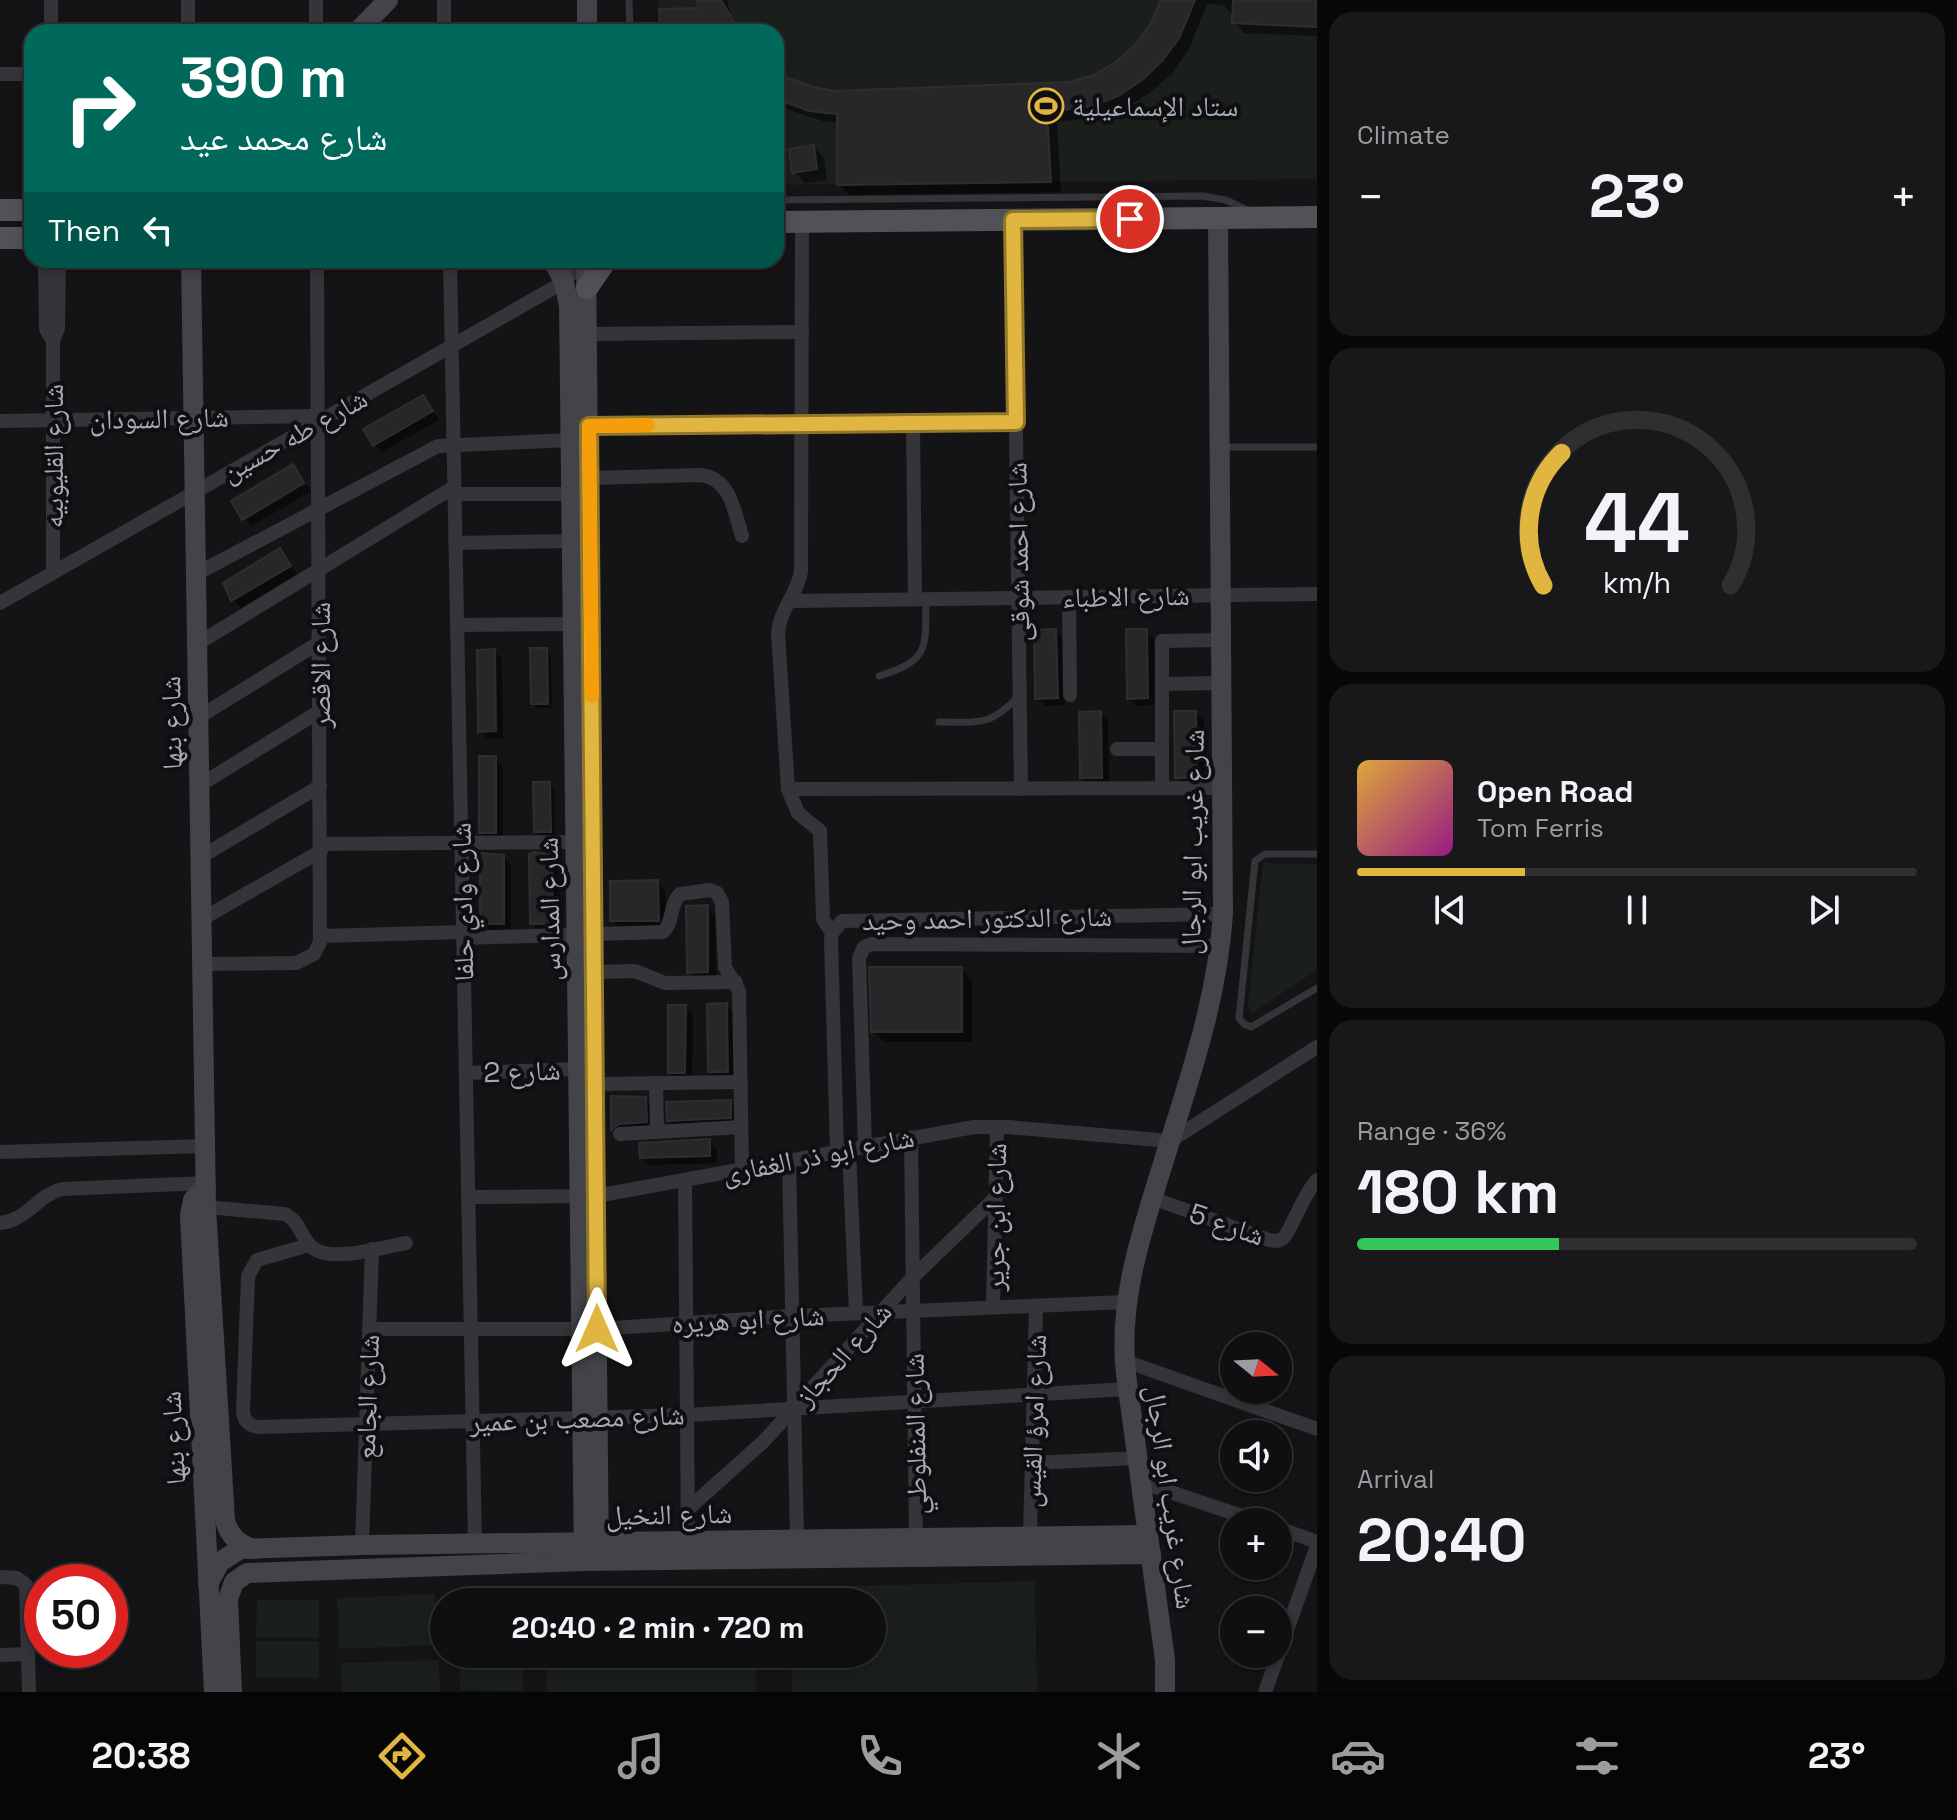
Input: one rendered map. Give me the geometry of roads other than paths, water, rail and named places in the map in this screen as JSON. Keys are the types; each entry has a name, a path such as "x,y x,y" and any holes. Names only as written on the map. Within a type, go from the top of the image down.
{"main road":[{"path":"365,24 388,0"},
{"path":"587,0 587,24"},
{"path":"0,210 24,210"},
{"path":"784,222 1317,217"},
{"name":"شارع غريب ابو الرجال","path":"1165,1692 1165,1660 1125,1361 1126,1302 1152,1198 1209,1013 1221,946 1218,218"},
{"path":"0,238 24,238"},
{"name":"شارع بنها","path":"191,268 206,1207 225,1520 229,1535"},
{"name":"شارع المدارس","path":"557,268 564,282 569,306 577,431 590,478 585,936 579,1069 588,1196 591,1552"},
{"name":"شارع المدارس","path":"586,268 588,334 572,494 576,842 585,936 594,972 595,1084 588,1196"},
{"path":"587,288 601,268"},
{"name":"شارع بنها","path":"206,1185 193,1200 190,1215 214,1692"},
{"path":"206,1543 221,1549 226,1546 229,1535 254,1549"},
{"name":"شارع النخيل","path":"208,1584 215,1569 226,1557 240,1549 475,1544 591,1552 688,1541 1030,1536 1149,1544"},
{"name":"شارع النخيل","path":"232,1692 228,1599 234,1582 247,1573 591,1552 1149,1544"}],"street":[{"path":"51,0 51,24"},
{"path":"188,0 188,24"},
{"path":"316,0 316,24"},
{"path":"444,0 444,24"},
{"path":"0,74 24,74"},
{"name":"شارع احمد شوقى","path":"1013,220 1021,789"},
{"path":"802,222 801,572 778,632 788,789 798,813 820,831 823,919 832,933"},
{"name":"شارع القليوبيه","path":"45,268 46,329 53,341"},
{"name":"شارع القليوبيه","path":"53,571 53,341 58,328 59,268"},
{"name":"شارع الاقصر","path":"317,268 321,936"},
{"name":"شارع وادي حلفا","path":"450,268 475,1544"},
{"name":"شارع طه حسين","path":"0,603 318,418 564,282 577,268"},
{"path":"588,334 802,332"},
{"name":"شارع السودان","path":"0,421 318,418"},
{"path":"196,574 434,448 453,444 577,431 1016,422"},
{"path":"913,423 920,599"},
{"path":"590,478 701,475 714,478 729,493 742,536"},
{"path":"197,644 319,568 454,491 572,494"},
{"path":"455,543 573,541"},
{"name":"شارع الاطباء","path":"792,601 1317,594"},
{"path":"1069,597 1070,695"},
{"path":"457,625 574,624"},
{"path":"1162,788 1162,641 1221,640"},
{"path":"199,717 320,642"},
{"path":"1162,684 1221,683"},
{"path":"200,785 320,711"},
{"path":"1117,749 1162,749"},
{"path":"201,857 320,786"},
{"path":"788,789 1222,788"},
{"path":"202,919 321,848 576,842"},
{"path":"202,964 303,961 314,954 321,936 585,936 663,932 668,927 674,901 680,894 713,891 722,902 725,967 739,991 742,1169"},
{"name":"شارع الدكتور احمد وحيد","path":"856,1313 843,1150 832,933 842,921 1223,914"},
{"name":"شارع الدكتور احمد وحيد","path":"865,1146 859,958 864,947 872,944 1221,946"},
{"path":"594,972 639,971 665,983 736,982"},
{"path":"1170,1141 1317,1047"},
{"name":"شارع 2","path":"466,1073 579,1069"},
{"path":"595,1084 741,1082"},
{"path":"656,1083 657,1132"},
{"path":"620,1134 741,1127"},
{"name":"شارع ابو ذر الغفارى","path":"468,1197 588,1196 963,1128 997,1127 1170,1141"},
{"name":"شارع ابن جرير","path":"993,1307 997,1127"},
{"name":"شارع المنفلوطي","path":"911,1137 916,1538"},
{"path":"0,1152 205,1146"},
{"path":"789,1160 797,1539"},
{"path":"685,1180 688,1541"},
{"name":"شارع 5","path":"1152,1198 1278,1241 1286,1235 1300,1202 1317,1180"},
{"path":"0,1223 14,1220 51,1193 62,1189 206,1185"},
{"name":"شارع الحجاز","path":"688,1509 763,1442 913,1277 995,1198"},
{"path":"206,1207 285,1214 295,1219 309,1245 328,1255 406,1243"},
{"name":"شارع مصعب بن عمير","path":"309,1245 257,1260 248,1276 244,1419 250,1425 590,1419 1128,1389"},
{"name":"شارع الجامع","path":"362,1545 372,1249"},
{"name":"شارع ابو هريره","path":"369,1329 589,1329 793,1316 1126,1302"},
{"name":"شارع امرؤ القيس","path":"1030,1536 1036,1306"},
{"path":"1125,1361 1317,1429"},
{"path":"1032,1463 1138,1458"},
{"path":"1141,1482 1220,1509"},
{"path":"1265,1692 1317,1544 1292,1534"},
{"path":"0,1577 17,1578 24,1583"},
{"path":"0,1655 24,1654"},
{"path":"28,1668 29,1692"}],"lane":[{"path":"629,0 630,24"},
{"path":"784,200 1202,196 1226,200 1257,218"},
{"path":"1220,447 1317,447"},
{"path":"879,676 907,667 921,653 925,644 920,599"},
{"path":"939,722 993,720 1020,695"},
{"path":"1317,854 1265,854 1255,861 1239,1018 1251,1027 1317,988"}],"place":[{"name":"ستاد الإسماعيلية","path":"1046,106"}]}
